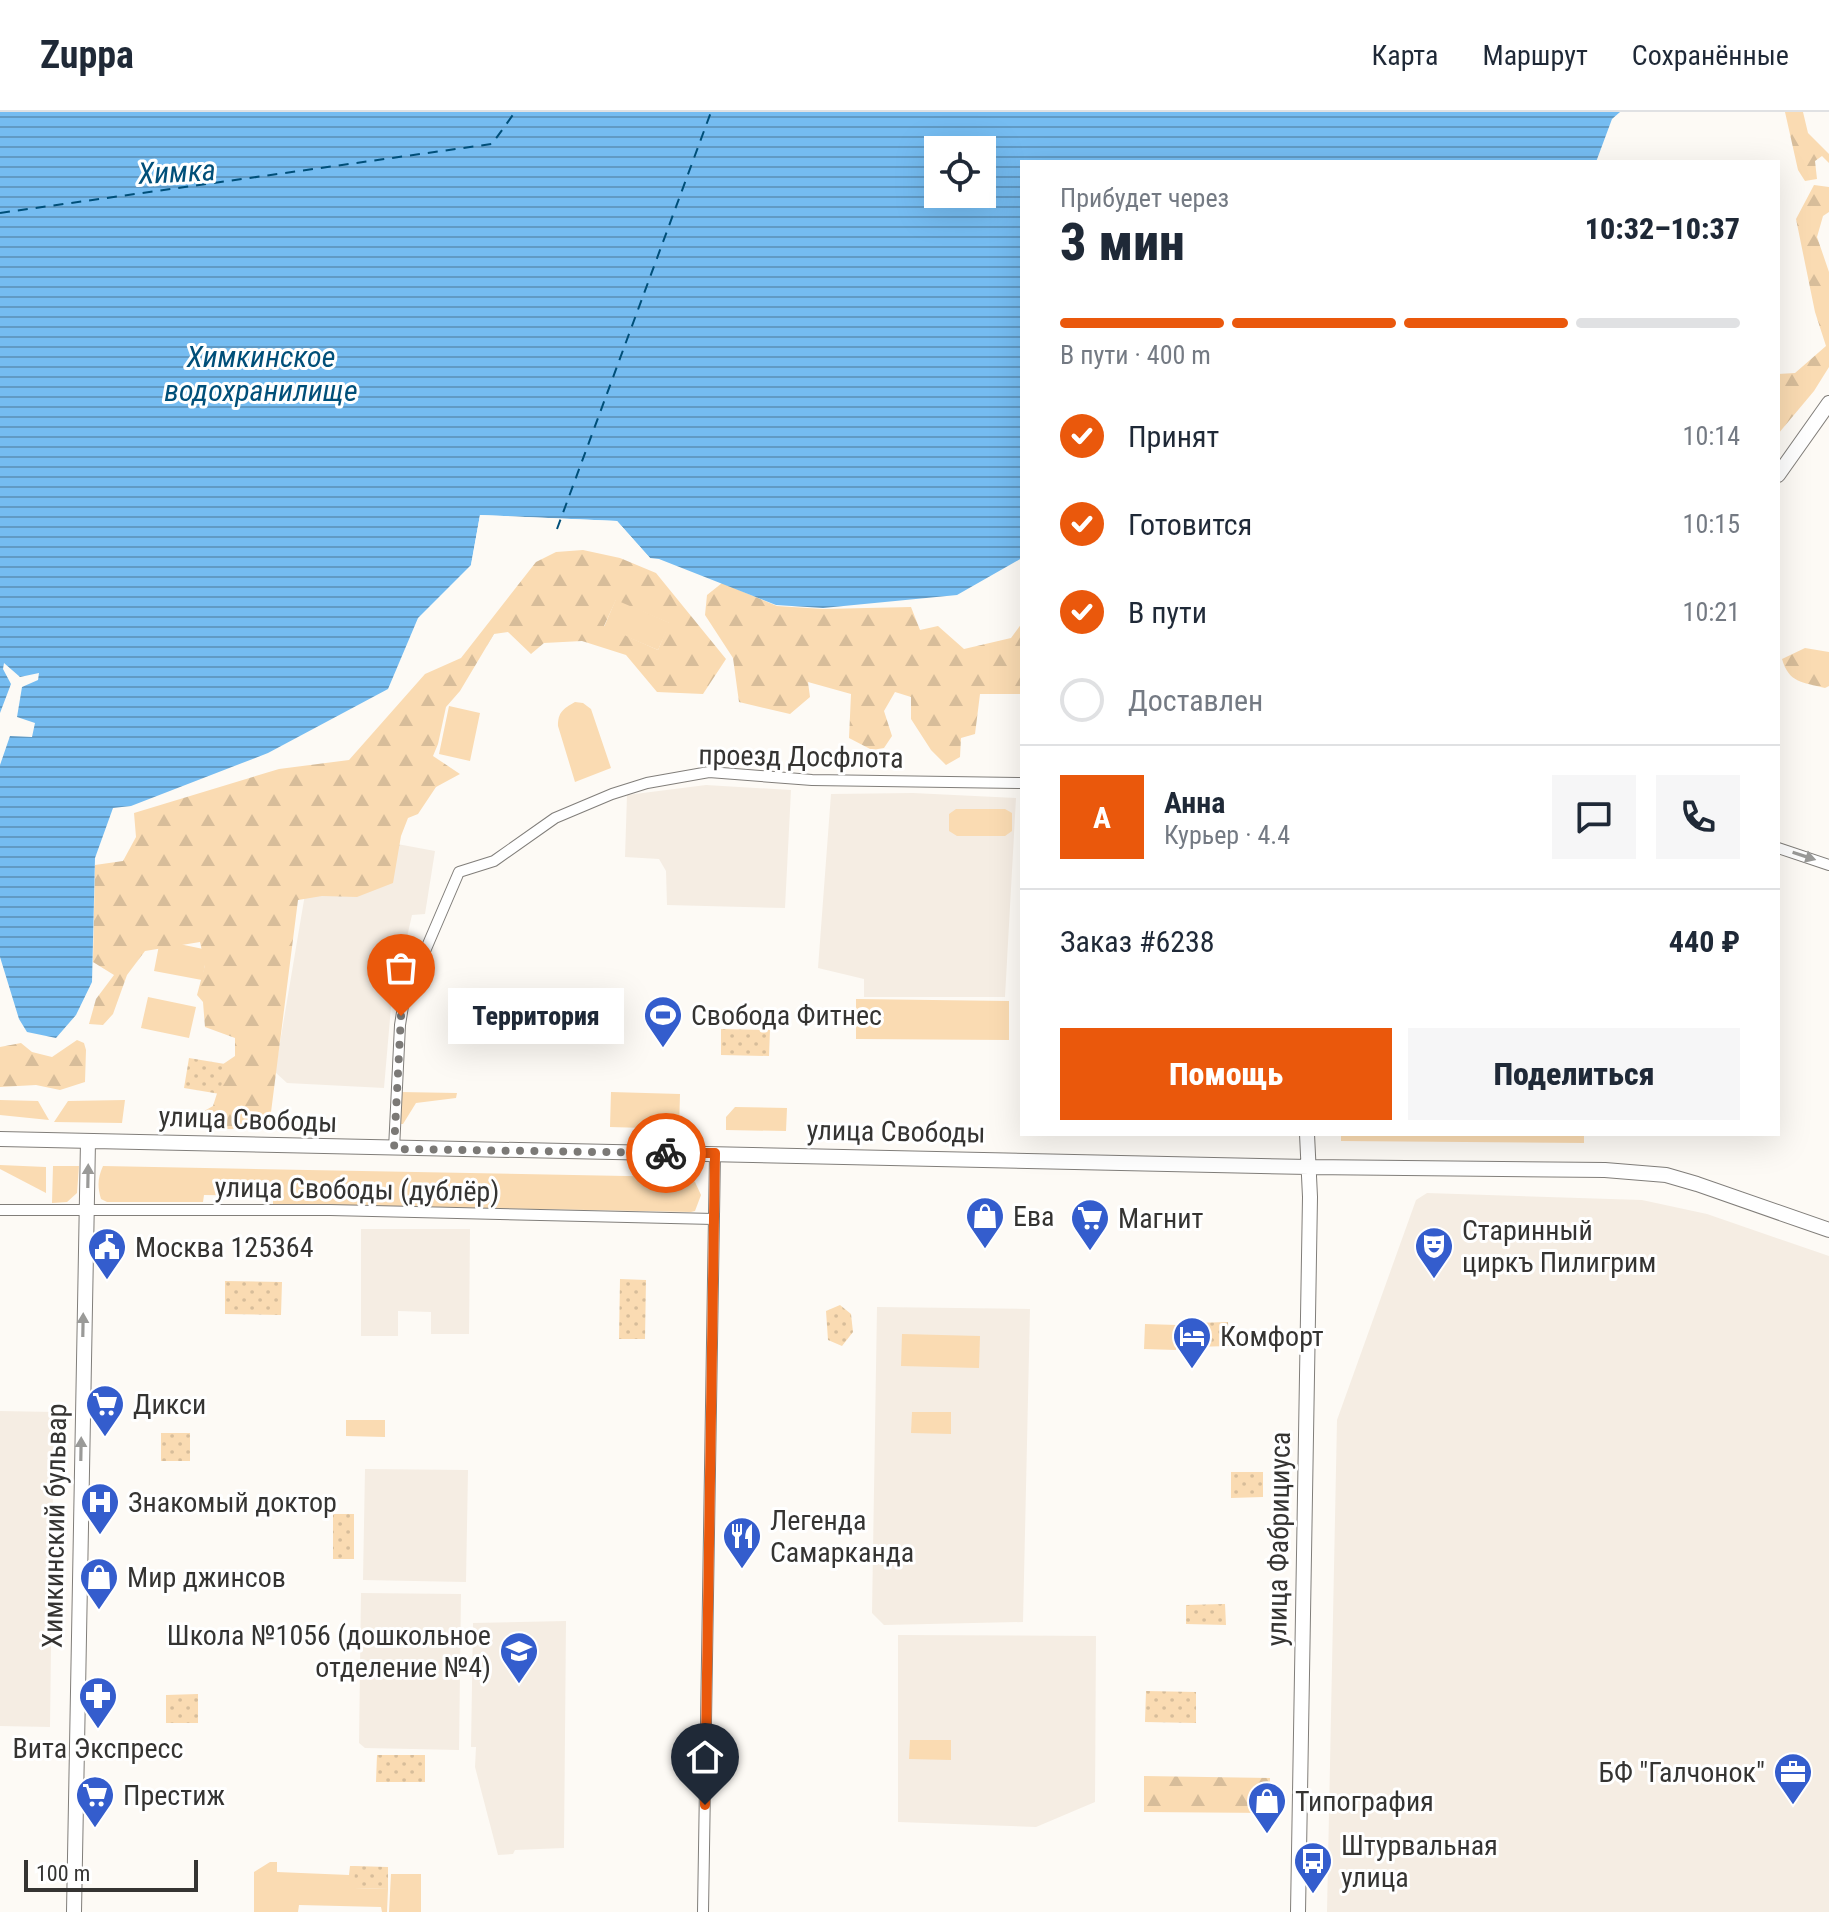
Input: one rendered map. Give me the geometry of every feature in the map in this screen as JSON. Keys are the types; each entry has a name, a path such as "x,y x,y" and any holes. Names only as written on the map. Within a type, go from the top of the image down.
{"main road":[{"path":"1780,472 1829,403"},
{"name":"улица Фабрициуса","path":"1298,1912 1307,1136"},
{"name":"улица Свободы","path":"0,1139 1309,1167 1605,1170 1666,1175 1829,1230"},
{"name":"Химкинский бульвар","path":"74,1912 88,1141"}],"street":[{"name":"проезд Досфлота","path":"394,1149 404,1000 459,872 494,861 555,818 612,794 647,783 709,772 812,780 1020,783"},
{"path":"1780,849 1829,865"},
{"path":"703,1912 715,1153"},
{"name":"улица Свободы (дублёр)","path":"0,1210 330,1210 714,1219"}],"shaded area":[{"path":"706,785 791,790 785,908 667,905 666,871 659,859 625,857 627,795"},
{"path":"913,793 1016,798 1005,997 864,997 864,979 818,968 831,794"},
{"path":"316,829 435,851 425,914 412,915 391,1007 384,1088 287,1083 275,1072"},
{"path":"1427,1193 1642,1200 1707,1214 1829,1256 1829,1912 1327,1912 1337,1420 1416,1200"},
{"path":"361,1229 470,1229 469,1334 431,1334 431,1312 398,1311 398,1336 361,1336"},
{"path":"877,1307 1030,1309 1023,1622 884,1625 872,1613"},
{"path":"0,1411 54,1412 50,1727 0,1726"},
{"path":"365,1469 468,1470 466,1582 363,1580"},
{"path":"361,1593 461,1594 459,1750 365,1748 359,1743"},
{"name":"Школа №1056 (дошкольное отделение №4)","path":"566,1621 564,1848 515,1850 513,1854 498,1855 475,1767 476,1747 471,1747 473,1623"},
{"path":"898,1635 1096,1636 1095,1802 1036,1827 898,1822"}],"green space":[{"path":"1785,112 1803,112 1808,133 1829,154 1829,163 1822,156 1815,161 1817,179 1805,181 1798,170"},
{"path":"1814,185 1829,187 1829,212 1823,216 1817,237 1829,272 1829,367 1814,391 1780,432 1780,374 1795,373 1826,346 1815,312 1796,219"},
{"path":"583,550 620,558 656,573 726,659 703,694 657,692 626,655 582,641 544,643 531,654 508,632 494,634 460,691 446,707 433,756 460,774 436,787 418,814 408,818 401,836 393,883 357,897 322,896 298,900 269,1128 192,1130 190,1119 213,1106 219,1087 210,1073 235,1056 235,1038 205,1027 203,1002 197,995 205,965 200,942 145,951 127,975 113,1014 103,1025 89,1024 96,999 114,975 93,962 95,865 123,861 136,837 134,813 279,769 349,760 425,674 461,658 536,562 556,552","holes":["616,600 669,623 658,650 604,626"]},
{"path":"722,583 777,606 823,609 911,607 920,630 938,626 964,649 1011,638 1020,626 1020,694 980,694 975,734 961,738 960,757 946,765 931,750 911,719 911,697 895,692 884,711 892,736 884,748 872,750 849,738 851,694 808,682 810,697 790,714 739,702 733,658 705,615 707,595"},
{"path":"616,599 670,623 658,650 604,627"},
{"path":"1805,648 1829,652 1829,686 1825,688 1803,683 1788,673 1782,659"},
{"path":"575,702 591,709 611,768 575,782 558,726 562,711"},
{"path":"449,706 480,713 470,761 439,754"},
{"path":"956,809 1005,809 1012,813 1012,831 1005,836 957,836 949,831 949,814"},
{"path":"160,940 208,950 202,980 154,971"},
{"path":"148,997 196,1007 189,1038 141,1028"},
{"path":"856,999 1009,1001 1009,1040 856,1039"},
{"path":"721,1029 770,1030 769,1056 721,1055"},
{"path":"77,1040 84,1043 86,1050 85,1082 60,1090 36,1085 0,1087 0,1047 21,1043 32,1052 52,1057"},
{"path":"189,1058 225,1064 220,1094 184,1088"},
{"path":"400,1092 457,1093 456,1098 416,1103 400,1124"},
{"path":"611,1092 680,1094 679,1129 610,1127"},
{"path":"0,1100 38,1101 49,1120 0,1115"},
{"path":"125,1100 122,1123 54,1122 68,1101"},
{"path":"735,1107 787,1108 786,1131 726,1130 726,1117"},
{"path":"1341,1136 1584,1136 1584,1143 1341,1141"},
{"path":"0,1165 46,1167 46,1193 0,1169"},
{"path":"53,1166 79,1166 77,1193 67,1202 52,1203"},
{"path":"103,1166 678,1177 695,1182 701,1195 695,1211 691,1212 273,1204 273,1196 204,1195 203,1202 107,1202 101,1199 99,1190"},
{"path":"620,1279 646,1280 645,1339 619,1339"},
{"path":"225,1281 282,1282 281,1315 225,1314"},
{"path":"840,1305 851,1314 853,1332 842,1346 828,1340 826,1311"},
{"path":"1228,1322 1229,1346 1194,1347 1193,1323"},
{"path":"1145,1324 1177,1325 1176,1350 1144,1349"},
{"path":"902,1334 980,1336 979,1368 901,1366"},
{"path":"912,1412 951,1412 951,1434 911,1433"},
{"path":"346,1420 385,1420 385,1437 346,1436"},
{"path":"161,1433 190,1433 190,1461 161,1461"},
{"path":"1231,1472 1263,1472 1263,1497 1231,1498"},
{"path":"333,1514 354,1514 354,1559 333,1559"},
{"path":"1225,1604 1226,1625 1186,1624 1186,1605"},
{"path":"1146,1691 1196,1692 1196,1723 1145,1722"},
{"path":"198,1694 198,1723 166,1723 166,1695"},
{"path":"910,1740 951,1740 951,1760 909,1759"},
{"path":"377,1755 425,1755 425,1782 376,1782"},
{"path":"1144,1776 1270,1778 1269,1813 1144,1812"},
{"path":"270,1862 277,1862 277,1872 349,1875 350,1866 355,1866 355,1888 388,1889 387,1912 382,1912 381,1907 299,1905 298,1912 254,1912 254,1872"},
{"path":"355,1866 388,1867 388,1889 354,1888"},
{"path":"391,1874 421,1874 421,1912 389,1912"}],"water":[{"name":"Химкинское водохранилище","path":"0,112 1620,112 1612,119 1597,160 1020,160 1020,559 957,595 823,608 776,605 650,558 617,521 480,515 471,565 418,618 388,689 268,753 131,806 113,808 95,858 92,982 76,1015 56,1038 27,1032 19,1019 0,957 0,765 10,736 32,737 35,723 17,717 22,687 38,680 39,673 20,677 4,663 3,669 11,684 0,713"}],"pier":[{"path":"480,515 617,521 650,558 645,558 615,525 484,519 475,565 471,565"}],"ferry route":[{"path":"0,213 492,144 515,112"},
{"path":"557,529 711,112"}],"way so far":[{"path":"401,1016 394,1149 666,1153"}],"place":[{"name":"Территория","path":"401,1016"},
{"name":"Свобода Фитнес","path":"663,1049"},
{"name":"Ева","path":"985,1250"},
{"name":"Магнит","path":"1090,1252"},
{"name":"Старинный циркъ Пилигрим","path":"1434,1280"},
{"name":"Москва 125364","path":"107,1281"},
{"name":"Комфорт","path":"1192,1370"},
{"name":"Дикси","path":"105,1438"},
{"name":"Знакомый доктор","path":"100,1536"},
{"name":"Легенда Самарканда","path":"742,1570"},
{"name":"Мир джинсов","path":"99,1611"},
{"name":"Школа №1056 (дошкольное отделение №4)","path":"519,1685"},
{"name":"Вита Экспресс","path":"98,1730"},
{"name":"БФ \"Галчонок\"","path":"1793,1806"},
{"name":"Престиж","path":"95,1829"},
{"name":"Типография","path":"1267,1835"},
{"name":"Штурвальная улица","path":"1313,1895"}],"route":[{"path":"666,1153 715,1153 705,1805"}],"water label":[{"name":"Химка","path":"177,172"}]}
